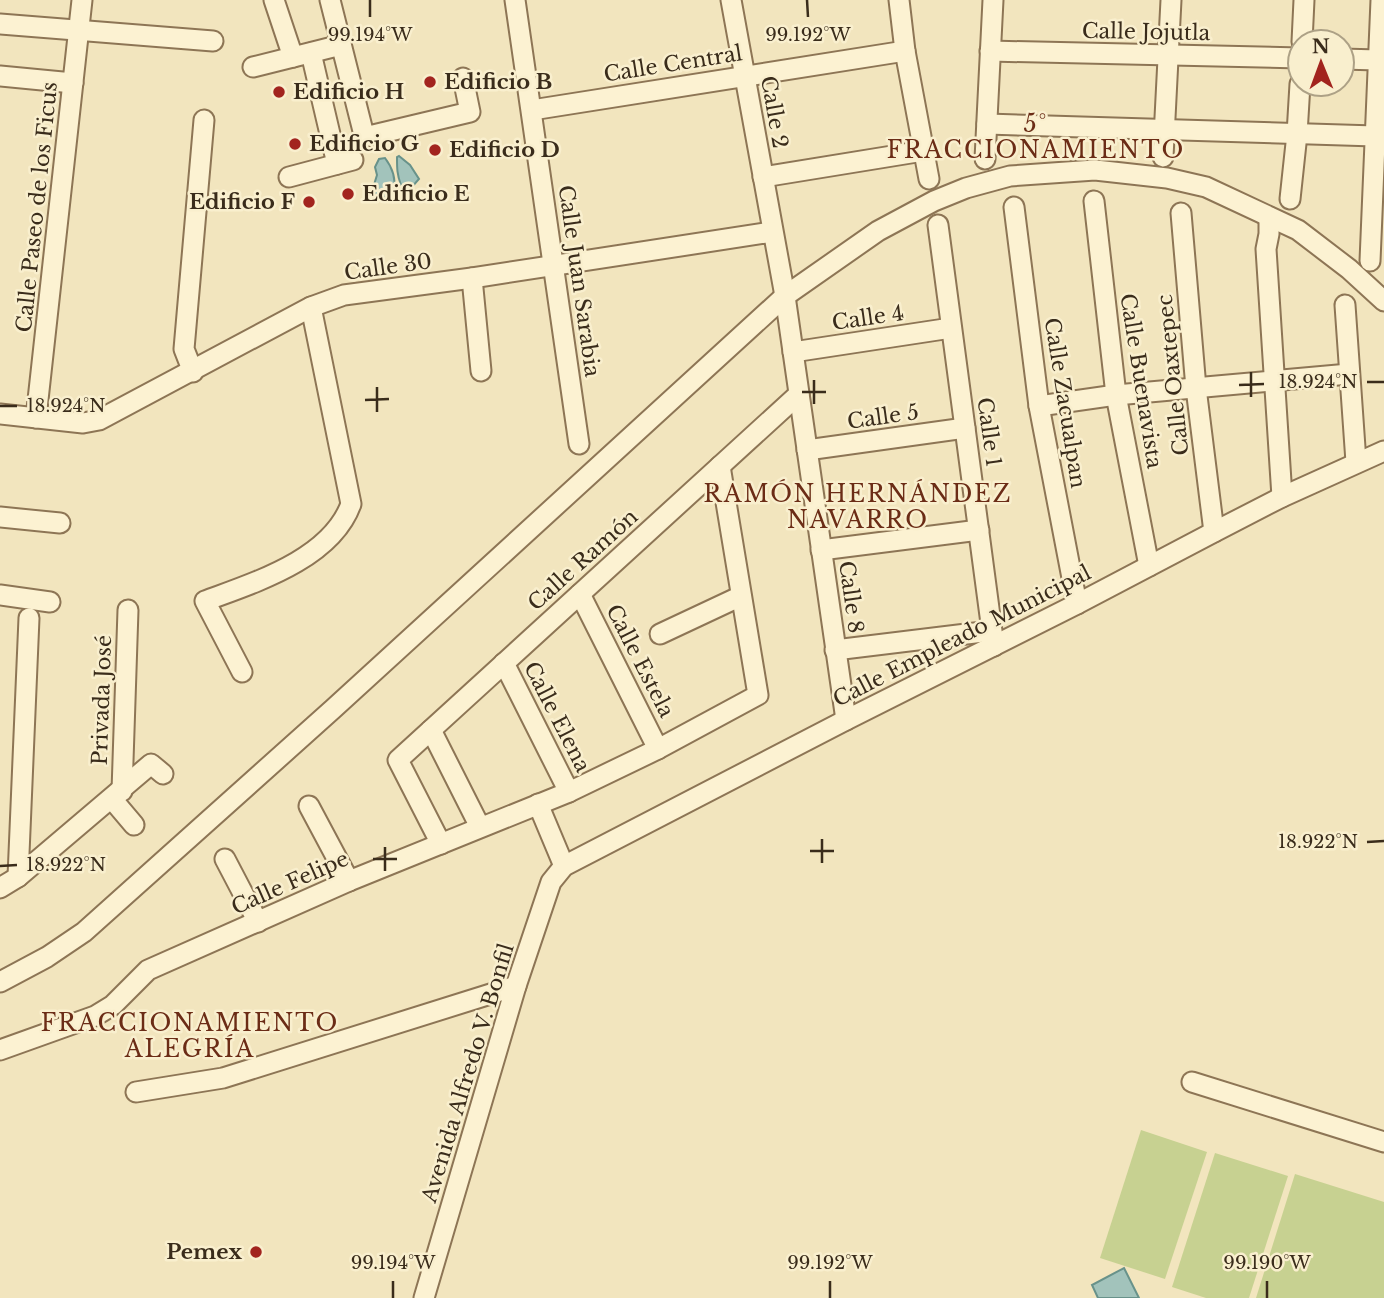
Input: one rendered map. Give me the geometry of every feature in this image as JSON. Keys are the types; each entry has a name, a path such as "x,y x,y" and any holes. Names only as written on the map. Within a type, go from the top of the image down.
{"street":[{"name":"Calle Paseo de los Ficus","path":"36,418 82,0"},
{"path":"274,0 302,55 345,162 289,177"},
{"path":"330,0 364,135 470,112 463,78"},
{"name":"Calle Juan Sarabia","path":"515,0 579,444"},
{"name":"Calle 2","path":"731,0 772,232"},
{"path":"899,0 905,51 929,179"},
{"path":"985,159 993,0"},
{"path":"1163,157 1171,0"},
{"path":"1303,28 1304,0"},
{"path":"1370,261 1381,0"},
{"path":"0,23 213,41"},
{"path":"253,67 341,45"},
{"name":"Calle Central","path":"532,110 905,51"},
{"name":"Calle Jojutla","path":"990,51 1286,58"},
{"path":"1356,59 1378,60"},
{"path":"0,76 73,83"},
{"path":"1290,199 1299,98"},
{"path":"193,372 184,349 204,120"},
{"path":"987,124 1375,136"},
{"path":"763,177 923,151"},
{"path":"0,982 47,957 84,932 324,718 785,296 878,231 934,201 966,188 1010,176 1094,170 1167,178 1206,187 1298,230 1349,269 1384,301"},
{"name":"Calle Buenavista","path":"1094,201 1116,395 1149,566"},
{"name":"Calle Zacualpan","path":"1014,207 1039,406 1077,604"},
{"name":"Calle Oaxtepec","path":"1181,213 1196,388 1214,531"},
{"name":"Calle 1","path":"938,225 993,638"},
{"path":"1269,225 1266,250 1282,497"},
{"name":"Calle 30","path":"0,414 83,423 99,420 311,307 344,295 772,232"},
{"name":"Calle 8","path":"772,232 785,296 845,720"},
{"path":"472,278 481,371"},
{"path":"1345,305 1356,462"},
{"path":"242,672 205,601 261,580 311,554 347,515 351,504 311,307"},
{"name":"Calle 4","path":"793,352 951,328"},
{"path":"1039,406 1116,395 1349,374"},
{"name":"Calle Ramón","path":"441,844 398,760 799,394"},
{"name":"Calle 5","path":"807,450 965,428"},
{"name":"Calle Empleado Municipal","path":"564,866 845,720 993,638 1077,604 1214,531 1384,450"},
{"path":"660,634 741,596 720,466"},
{"path":"0,517 60,523"},
{"path":"821,550 979,530"},
{"name":"Calle Estela","path":"580,594 658,749"},
{"path":"0,595 50,602"},
{"name":"Calle Felipe","path":"0,1050 95,1016 113,1005 148,970 349,881 569,792 658,749 758,695 741,596"},
{"name":"Privada José","path":"117,795 128,610"},
{"path":"18,877 29,618"},
{"path":"835,650 993,638"},
{"name":"Calle Elena","path":"504,663 569,792"},
{"path":"430,730 480,827"},
{"path":"0,888 18,877 151,764 163,774"},
{"path":"117,795 134,825"},
{"path":"538,804 564,866"},
{"path":"309,806 349,881"},
{"path":"225,859 258,922"},
{"name":"Avenida Alfredo V. Bonfil","path":"424,1298 516,986 551,882 564,866"},
{"path":"136,1092 223,1078 516,986"},
{"path":"1192,1082 1384,1142"}],"green space":[{"path":"1141,1130 1207,1152 1165,1279 1100,1258"},
{"path":"1215,1153 1288,1176 1249,1298 1206,1298 1172,1287"},
{"path":"1295,1174 1384,1202 1384,1298 1256,1298"}],"water":[{"path":"399,156 410,165 419,179 411,188 401,185 397,168"},
{"path":"385,158 393,173 394,191 383,198 375,194 373,188 377,175 375,167 379,159"},
{"path":"1124,1268 1139,1298 1098,1298 1092,1285"}],"place":[{"name":"Edificio B","path":"430,82"},
{"name":"Edificio H","path":"279,92"},
{"name":"Edificio G","path":"295,144"},
{"name":"Edificio D","path":"435,150"},
{"name":"Edificio E","path":"348,194"},
{"name":"Edificio F","path":"309,202"},
{"name":"Pemex","path":"256,1252"}],"district":[{"name":"5° FRACCIONAMIENTO","path":"1036,137"},
{"name":"RAMÓN HERNÁNDEZ NAVARRO","path":"858,507"},
{"name":"FRACCIONAMIENTO ALEGRÍA","path":"190,1036"}]}
